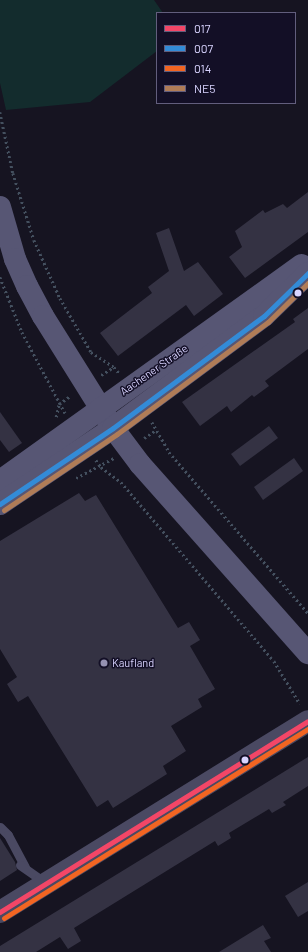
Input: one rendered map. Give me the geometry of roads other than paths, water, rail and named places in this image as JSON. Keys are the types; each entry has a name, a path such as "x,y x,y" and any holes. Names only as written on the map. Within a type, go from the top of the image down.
{"main road":[{"path":"0,207 14,259 27,286 43,316 113,428 128,449 308,653"},
{"name":"Aachener Straße","path":"0,480 72,427 308,260"},
{"name":"Aachener Straße","path":"0,504 113,428 264,316 308,273"}],"street":[{"path":"0,912 47,884 304,714"}],"lane":[{"path":"0,827 8,835 25,867"},
{"path":"16,863 25,867 47,884"}],"place":[{"name":"Kaufland","path":"104,663"}]}
